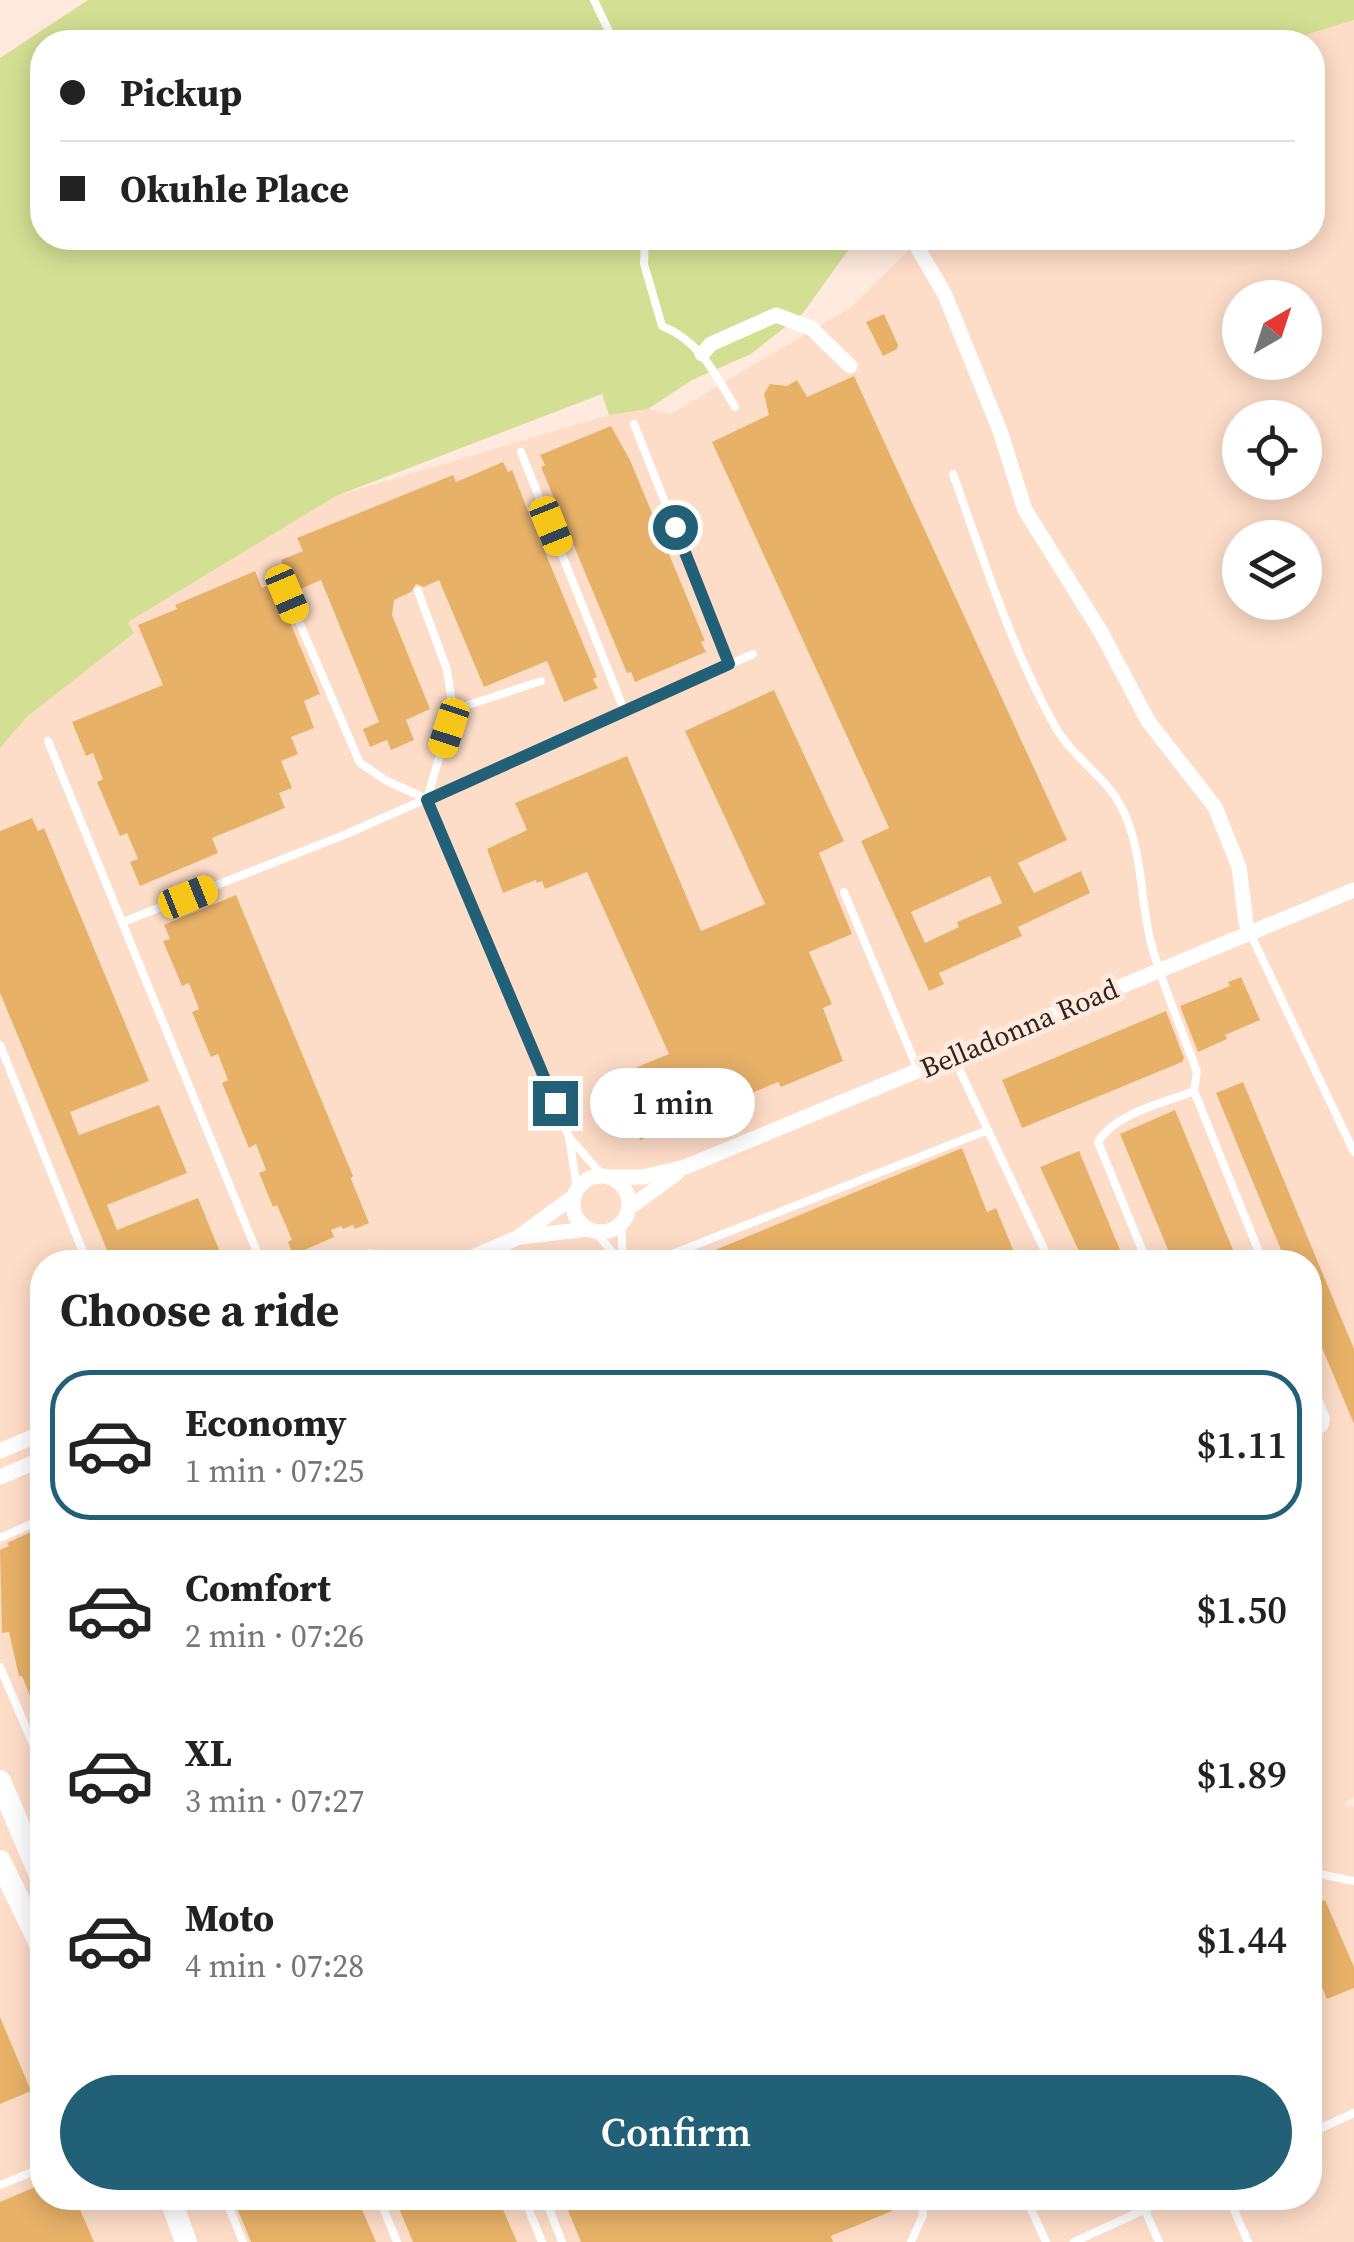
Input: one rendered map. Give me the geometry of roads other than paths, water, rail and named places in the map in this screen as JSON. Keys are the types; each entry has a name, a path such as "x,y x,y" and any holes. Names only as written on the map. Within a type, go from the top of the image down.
{"street":[{"path":"919,250 945,295 1000,432 1025,510 1101,632 1148,722 1215,807 1239,867 1250,933"},
{"path":"702,354 711,344 776,315 810,328 850,366"},
{"name":"Belladonna Road","path":"489,1250 517,1238 592,1176 643,1177 685,1168 1354,890"},
{"name":"Belladonna Road","path":"517,1238 606,1232 621,1224 629,1208 685,1168"},
{"path":"607,1176 626,1190 629,1208"},
{"path":"575,1192 575,1216 592,1230"},
{"path":"0,1451 30,1438"},
{"path":"0,1477 30,1464"},
{"path":"0,1781 30,1852"},
{"path":"0,1861 30,1923"},
{"path":"173,2210 186,2242"}],"lane":[{"path":"594,0 608,30"},
{"path":"645,250 644,264 662,326 682,334 702,354 735,407"},
{"path":"634,424 729,664"},
{"path":"521,452 624,710"},
{"path":"953,474 1012,640 1056,727 1071,751 1103,780 1124,812 1136,846 1150,941 1197,1072 1194,1091 1258,1250"},
{"path":"418,591 447,670 452,710 427,800 570,1137 575,1192"},
{"path":"287,594 360,763 386,781 427,800"},
{"path":"123,922 427,800 753,654"},
{"path":"452,710 541,681"},
{"path":"48,740 257,1250"},
{"path":"844,892 918,1070"},
{"path":"1250,933 1354,1152"},
{"path":"0,1046 82,1250"},
{"path":"953,1056 1044,1250"},
{"path":"1142,1250 1098,1142 1120,1121 1194,1091"},
{"path":"681,1250 988,1130"},
{"path":"570,1137 607,1176"},
{"path":"621,1224 622,1250"},
{"path":"592,1230 611,1250"},
{"path":"0,1538 30,1524"},
{"path":"0,1668 30,1737"},
{"path":"1322,1874 1354,1881"},
{"path":"1322,2128 1354,2113"},
{"path":"0,2185 30,2173"},
{"path":"230,2210 243,2242"},
{"path":"384,2210 397,2242"},
{"path":"529,2210 542,2242"},
{"path":"550,2210 562,2242"},
{"path":"911,2242 923,2210"},
{"path":"1031,2210 1046,2242"},
{"path":"1074,2242 1140,2210"},
{"path":"1145,2210 1158,2242"},
{"path":"1235,2210 1248,2242"}]}
